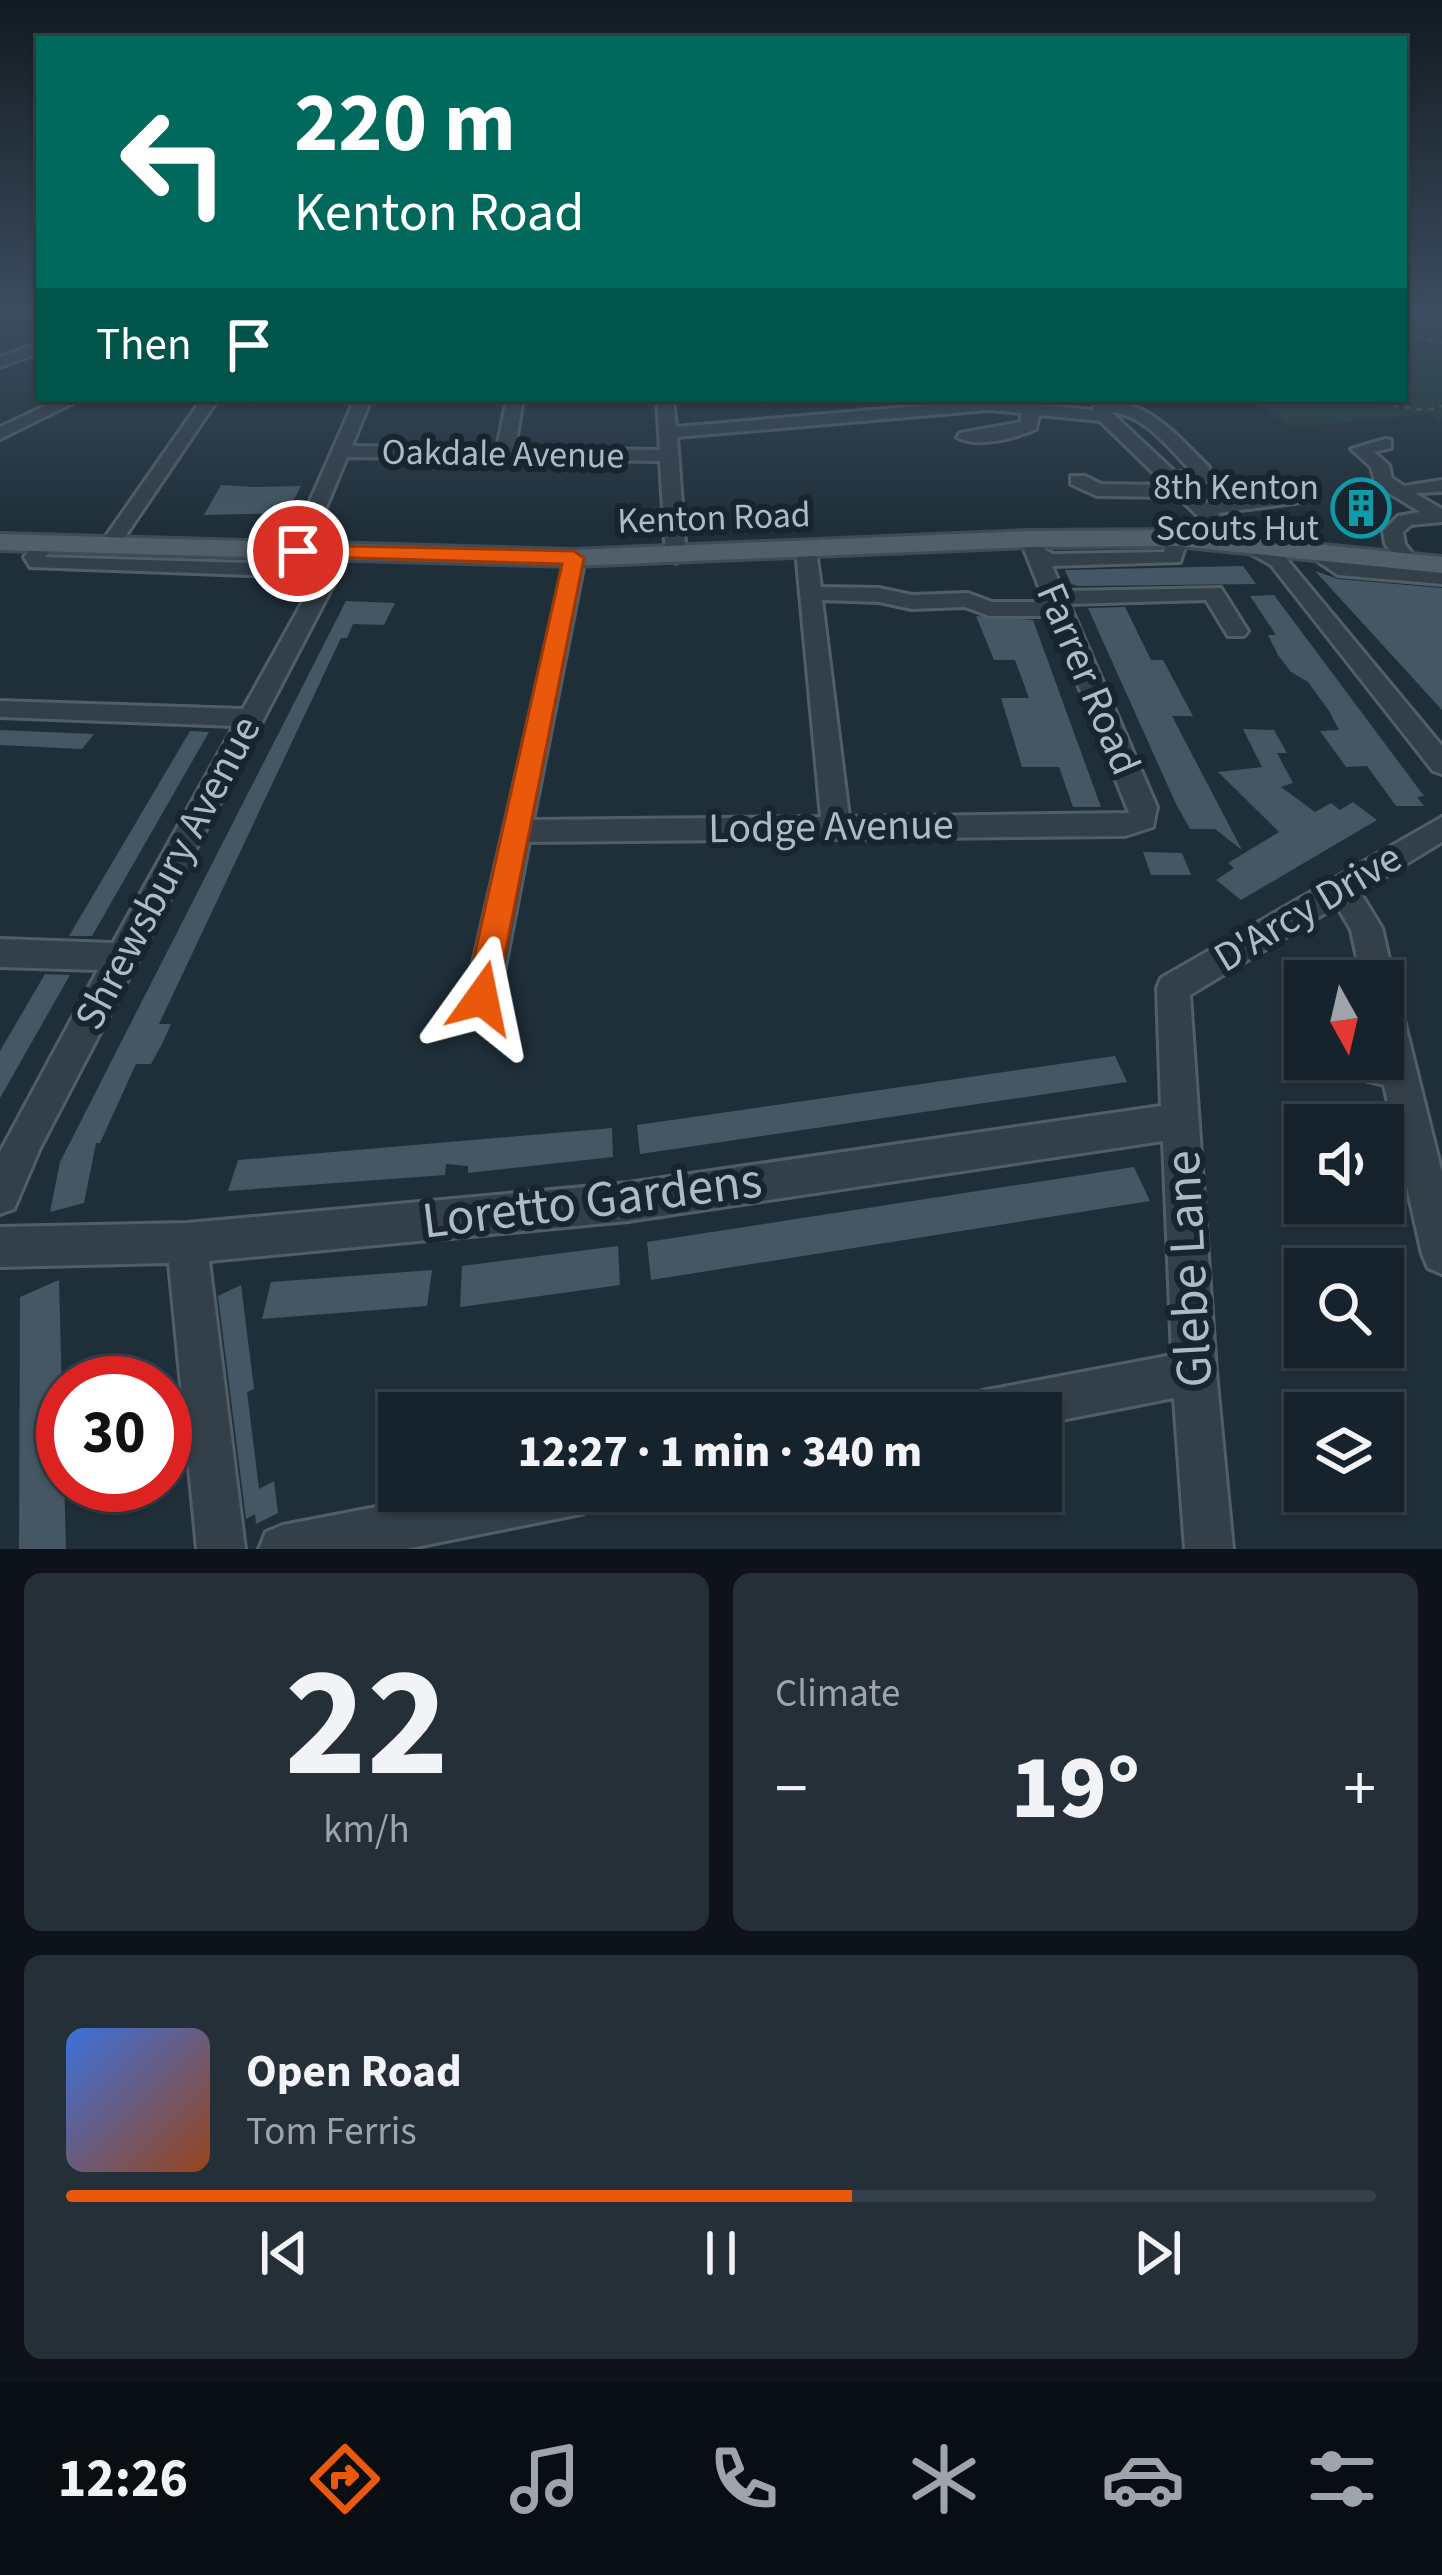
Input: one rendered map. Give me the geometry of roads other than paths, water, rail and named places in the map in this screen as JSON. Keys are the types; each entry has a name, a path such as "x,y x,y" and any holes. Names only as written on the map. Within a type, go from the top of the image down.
{"main road":[{"name":"Kenton Road","path":"0,542 109,546 300,536 340,553 574,558 1178,538 1442,565"}],"street":[{"path":"0,434 67,402"},
{"path":"109,546 208,402"},
{"path":"300,536 363,402"},
{"path":"505,452 514,402"},
{"path":"665,402 676,556"},
{"path":"667,433 980,402 1136,411 1202,471 1201,477 1180,485 1096,490 1078,480"},
{"path":"966,437 1022,430 1030,424 1030,407"},
{"path":"1100,409 1241,543 1278,561 1442,765"},
{"path":"1385,444 1360,449 1379,465 1383,481 1441,516"},
{"name":"Oakdale Avenue","path":"339,452 668,456"},
{"path":"1205,509 1309,495 1297,481 1328,479"},
{"path":"1414,487 1442,486"},
{"path":"1409,563 1395,544 1393,531 1405,520 1441,516"},
{"path":"45,544 34,557 37,563 280,570 324,582"},
{"name":"Farrer Road","path":"1033,546 1143,807 1143,819"},
{"path":"806,551 836,827"},
{"name":"Shrewsbury Avenue","path":"0,1195 340,553"},
{"path":"1317,554 1337,569 1442,578"},
{"path":"482,998 574,558"},
{"path":"812,593 879,595 912,602 968,600 989,609 1213,593 1236,632"},
{"path":"0,709 251,718"},
{"name":"Lodge Avenue","path":"517,830 1125,825 1143,819"},
{"name":"D'Arcy Drive","path":"1173,988 1442,828"},
{"path":"1342,888 1366,928 1373,960"},
{"path":"0,953 124,957"},
{"name":"Glebe Lane","path":"1173,988 1191,1250 1194,1372 1209,1549"},
{"path":"1401,1080 1442,1255"},
{"name":"Loretto Gardens","path":"0,1247 188,1243 628,1202 1180,1120"},
{"path":"188,1243 221,1549"},
{"path":"1062,1398 1194,1372"},
{"path":"283,1549 473,1512"}],"place":[{"name":"8th Kenton Scouts Hut","path":"1361,508"}]}
